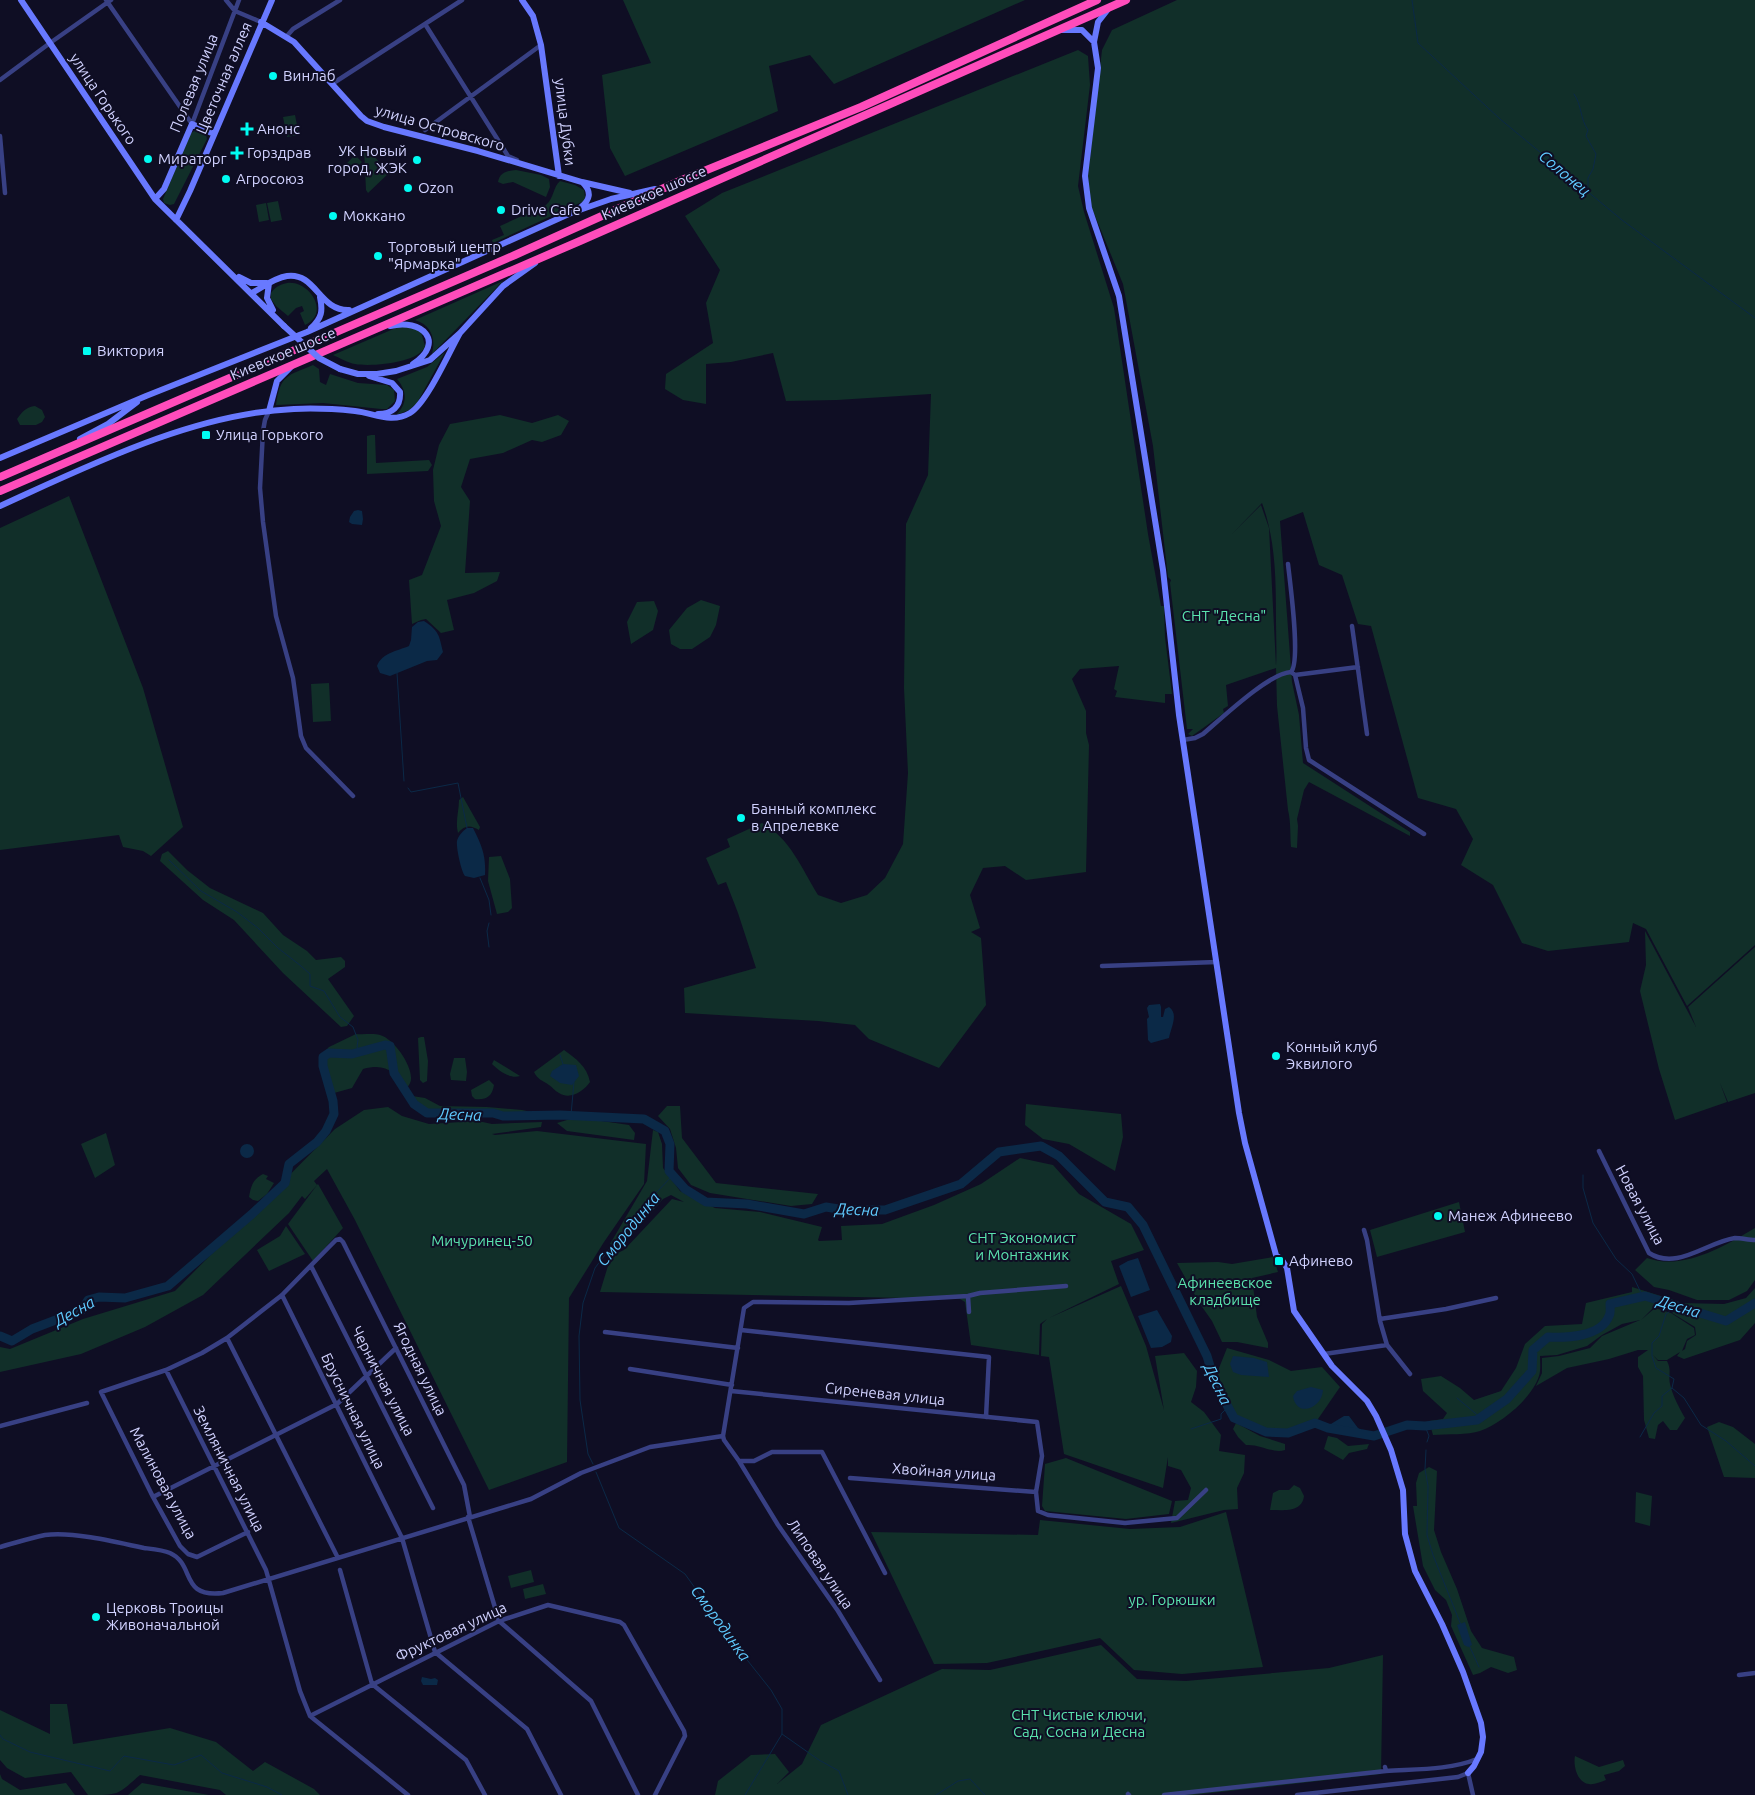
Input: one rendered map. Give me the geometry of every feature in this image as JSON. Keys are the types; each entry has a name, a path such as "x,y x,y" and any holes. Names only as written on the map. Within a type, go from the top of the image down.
{"highway":[{"name":"Киевское шоссе","path":"0,477 515,255 682,180 861,107 1097,0"},
{"name":"Киевское шоссе","path":"0,491 546,255 1126,0"}],"street":[{"name":"улица Горького","path":"21,0 155,199 284,326"},
{"path":"226,0 235,11 261,22"},
{"name":"Полевая улица","path":"155,199 164,189 192,124 238,0"},
{"name":"Цветочная аллея","path":"176,220 272,0"},
{"path":"286,37 293,29 340,0"},
{"path":"332,84 462,0"},
{"name":"улица Дубки","path":"522,0 533,16 542,45 559,176 634,194"},
{"path":"0,80 108,1 192,124 214,134"},
{"path":"1112,6 1098,22 1094,42 1098,68 1085,176 1089,208 1119,296 1163,570 1179,715 1239,1114 1276,1255 1287,1268 1294,1311 1332,1366 1367,1401 1388,1442 1403,1490 1405,1534 1415,1571 1442,1624 1463,1672 1481,1723 1483,1737 1479,1758 1468,1773 1458,1777 1297,1795"},
{"name":"улица Островского","path":"261,22 286,37 303,51 367,121 460,146 559,176"},
{"path":"425,24 508,156 518,161"},
{"path":"1057,30 1082,30 1094,42"},
{"path":"425,130 542,45"},
{"path":"0,136 5,193"},
{"path":"0,458 146,396 307,332 571,214 611,199 648,191 682,180"},
{"path":"571,214 585,204 589,198 588,189 582,182"},
{"path":"366,375 407,368 432,359 460,333 505,284 546,255"},
{"path":"231,272 248,282 269,283"},
{"path":"252,293 284,277 299,277 310,284 320,296 336,309 353,310"},
{"path":"0,506 115,455 232,417 269,411 320,409 369,414 392,412 398,404 400,396 397,387 392,383 340,369 319,358 284,326 268,301 269,283"},
{"path":"307,332 321,316 320,296"},
{"path":"376,329 404,323 417,326 425,332 428,342 426,353 407,368"},
{"path":"369,414 396,418 410,413 416,408 423,401 460,333"},
{"path":"296,363 277,381 269,411 264,420 260,488 263,522 276,616 293,678 301,736 306,748 353,796"},
{"path":"66,448 108,424 146,396"},
{"path":"1288,564 1294,619 1293,674 1303,708 1306,748 1309,760 1424,834"},
{"path":"1352,626 1367,734"},
{"path":"1183,740 1195,738 1203,734 1270,679 1286,672 1293,674 1358,667"},
{"path":"1102,966 1217,962"},
{"name":"Новая улица","path":"1599,1151 1649,1253 1656,1258 1671,1260 1736,1238 1755,1240"},
{"path":"1364,1230 1368,1240 1380,1319 1386,1345 1410,1374"},
{"name":"Ягодная улица","path":"311,1266 336,1240 340,1239 343,1242 464,1485 469,1517 499,1621"},
{"path":"166,1370 202,1353 227,1338 282,1295 311,1266"},
{"name":"Черничная улица","path":"311,1266 433,1508"},
{"path":"0,1547 45,1535 109,1540 170,1553 178,1559 194,1588 200,1592 223,1593 531,1499 581,1473 650,1447 723,1436 744,1308 753,1302 849,1303 968,1296 980,1293 1066,1286"},
{"name":"Брусничная улица","path":"282,1295 402,1538 435,1652"},
{"path":"968,1296 970,1312"},
{"path":"1380,1319 1446,1309 1496,1298"},
{"path":"741,1330 989,1357 986,1417"},
{"path":"605,1332 738,1348"},
{"path":"227,1338 338,1558"},
{"path":"1324,1354 1386,1345"},
{"path":"154,1497 337,1404 396,1348"},
{"path":"630,1369 732,1385"},
{"name":"Малиновая улица","path":"166,1370 101,1392 180,1546 188,1554 197,1557 248,1532"},
{"name":"Земляничная улица","path":"166,1370 248,1532 269,1579"},
{"name":"Сиреневая улица","path":"730,1391 1037,1422 1042,1456 1036,1492"},
{"path":"0,1426 87,1403"},
{"name":"Липовая улица","path":"723,1436 778,1526 838,1611 880,1680"},
{"path":"739,1462 754,1461 772,1452 822,1452 884,1574"},
{"name":"Хвойная улица","path":"850,1478 1036,1492"},
{"path":"1036,1492 1038,1511 1048,1515 1125,1523 1177,1518 1206,1490"},
{"path":"340,1570 372,1684 466,1760 485,1795"},
{"path":"269,1579 300,1691 310,1716 408,1795"},
{"name":"Фруктовая улица","path":"310,1716 499,1621 550,1605 620,1622 624,1625 685,1732 685,1736 655,1795"},
{"path":"499,1621 591,1701 638,1795"},
{"path":"435,1652 527,1730 561,1795"},
{"path":"1739,1675 1755,1673"},
{"path":"1164,1795 1385,1769 1463,1764 1479,1758"},
{"path":"1468,1773 1473,1795"}],"green space":[{"path":"623,0 1025,0 834,84 810,55 769,66 778,111 625,176 610,148 602,75 651,63"},
{"name":"СНТ \"Десна\"","path":"1177,0 1755,0 1755,945 1687,1006 1646,929 1633,923 1629,942 1548,951 1522,943 1493,885 1461,865 1473,839 1456,809 1418,798 1371,626 1358,624 1342,575 1319,565 1303,512 1280,521 1292,682 1299,715 1303,763 1410,832 1410,836 1309,782 1304,790 1297,819 1297,848 1291,847 1290,819 1277,706 1276,668 1226,685 1228,706 1223,709 1224,713 1192,736 1188,734 1193,729 1187,729 1171,580 1168,577 1153,446 1123,284 1091,206 1088,176 1102,50 1112,30","holes":["1262,503 1267,517 1273,547 1275,577 1276,666 1269,528 1261,505 1232,534"]},
{"path":"1078,50 1088,56 1090,85 1078,186 1084,212 1114,308 1148,534 1161,606 1164,606 1165,637 1172,694 1165,694 1165,703 1115,697 1117,691 1114,689 1119,666 1080,669 1072,679 1086,711 1086,733 1089,745 1086,872 1026,880 1005,866 983,868 970,895 980,928 971,932 981,938 986,1005 939,1068 869,1039 855,1025 685,1013 684,988 756,968 726,882 718,885 706,858 730,847 727,839 762,823 772,829 788,846 818,895 841,903 867,895 885,878 903,844 908,773 904,688 906,524 928,475 931,394 786,401 773,353 731,362 706,364 706,404 683,400 665,389 666,374 713,343 706,303 720,270 685,216 722,193"},
{"path":"295,115 299,135 287,137 283,117"},
{"path":"196,130 206,135 207,139 174,204 164,203 163,199 191,133"},
{"path":"366,147 389,173 368,193 366,190 364,148"},
{"path":"355,155 362,162 351,173 344,166"},
{"path":"516,170 541,175 549,179 550,187 546,197 513,182 503,184 498,182 502,174"},
{"path":"560,181 575,185 584,190 584,201 493,243 492,240 504,235 500,226 546,205"},
{"path":"278,201 282,220 271,222 267,203"},
{"path":"266,203 269,220 259,222 256,205"},
{"path":"503,281 432,354 433,338 431,333 425,325 415,320"},
{"path":"295,283 303,287 314,298 317,306 316,313 313,320 305,325 300,313 304,311 302,306 296,308 288,316 271,299 271,293 274,289 279,285"},
{"path":"410,326 421,332 425,346 421,352 405,360 362,365 350,363 333,355 398,327"},
{"path":"445,352 417,403 409,410 396,415 400,411 405,398 401,384 397,379 427,367"},
{"path":"313,365 319,369 320,382 326,385 330,374 358,383 387,385 394,390 395,401 387,409 323,403 276,405 280,388 286,378"},
{"path":"35,406 42,410 45,417 42,422 36,425 20,425 17,419 27,409"},
{"path":"500,415 532,423 558,415 569,421 561,435 542,442 532,440 503,453 470,459 461,487 470,501 465,573 500,572 497,581 474,593 447,600 454,630 441,633 426,619 412,624 409,580 422,575 441,526 434,501 433,470 439,445 450,424"},
{"path":"375,435 376,463 429,460 432,465 428,471 367,474 367,436"},
{"path":"69,496 143,688 183,827 151,856 143,851 123,847 119,835 0,850 0,528"},
{"path":"701,600 720,606 716,625 710,637 692,649 680,649 671,644 669,630 687,608"},
{"path":"654,601 658,611 653,630 631,644 627,622 637,602"},
{"path":"329,683 331,721 313,722 311,684"},
{"path":"463,797 480,827 479,830 468,827 463,828 458,833 459,800"},
{"path":"168,851 187,870 210,888 263,913 283,935 307,951 316,960 341,957 345,961 345,967 328,979 354,1016 347,1026 341,1027 283,973 234,920 203,900 160,861 162,854"},
{"path":"501,856 510,879 512,908 508,912 497,914 488,881 489,857"},
{"path":"1645,931 1696,1027 1688,1007 1755,947 1755,1093 1728,1102 1720,1083 1727,1102 1675,1120 1659,1069 1640,991 1646,965"},
{"path":"356,1034 380,1035 396,1047 411,1073 411,1079 406,1090 389,1070 371,1067 363,1069 352,1088 334,1093 325,1066 324,1052 329,1047"},
{"path":"424,1037 428,1061 427,1081 423,1083 420,1080 418,1038"},
{"path":"564,1050 584,1067 590,1082 580,1092 568,1096 558,1092 534,1072"},
{"path":"454,1058 465,1058 466,1081 451,1080 450,1074"},
{"path":"494,1060 520,1076 516,1077 501,1072 492,1064"},
{"path":"489,1080 494,1085 490,1095 482,1099 475,1099 472,1096 471,1090"},
{"path":"412,1096 425,1098 440,1106 522,1110 536,1113 539,1118 526,1118 493,1112 427,1112 415,1104"},
{"path":"1026,1104 1121,1114 1123,1137 1115,1171 1069,1144 1043,1139 1025,1125"},
{"path":"667,1106 680,1106 682,1138 716,1183 818,1194 812,1204 791,1206 710,1193 691,1185 678,1168 676,1148 670,1129 658,1116"},
{"name":"Мичуринец-50","path":"388,1107 402,1116 429,1124 478,1121 492,1124 542,1122 541,1127 492,1134 537,1131 646,1144 644,1184 604,1242 569,1298 567,1462 489,1490 355,1220 327,1169 314,1181 317,1185 305,1199 302,1196 289,1213 203,1295 145,1327 81,1354 0,1372 0,1347 10,1349 83,1319 175,1291 335,1129 364,1110"},
{"path":"588,1119 629,1125 635,1133 634,1140 567,1131 557,1123 567,1120"},
{"name":"СНТ Экономист и Монтажник","path":"653,1130 658,1132 662,1144 663,1168 680,1191 715,1208 760,1212 822,1227 819,1241 842,1240 841,1226 882,1224 934,1205 981,1184 1020,1158 1053,1165 1079,1194 1131,1224 1144,1250 1111,1261 1119,1284 1049,1318 1121,1286 1146,1346 1164,1410 1155,1356 1184,1353 1197,1371 1196,1387 1191,1402 1204,1412 1221,1435 1219,1451 1245,1455 1244,1473 1237,1488 1238,1509 1224,1510 1171,1523 1175,1501 1188,1500 1191,1488 1181,1470 1168,1466 1168,1457 1163,1488 1064,1454 1049,1357 1041,1356 1042,1324 1047,1319 1040,1324 1039,1355 971,1345 965,1302 960,1299 600,1292 611,1256 624,1250 672,1199 684,1202 671,1195 663,1199 619,1249 610,1244 647,1181"},
{"path":"106,1133 115,1165 95,1178 81,1144"},
{"path":"263,1174 268,1176 266,1179 274,1183 267,1194 258,1201 253,1200 249,1197 252,1186 257,1178"},
{"path":"318,1184 343,1228 313,1261 288,1224"},
{"name":"Манеж Афинеево","path":"1459,1202 1465,1232 1377,1257 1370,1230"},
{"path":"286,1226 305,1254 269,1271 257,1250 280,1236"},
{"path":"1755,1228 1755,1280 1747,1291 1729,1300 1697,1300 1654,1287 1635,1270 1647,1258 1675,1261 1703,1255"},
{"name":"Афинеевское кладбище","path":"1273,1257 1278,1272 1252,1278 1257,1317 1268,1343 1268,1348 1237,1342 1222,1342 1212,1321 1177,1263 1218,1262 1232,1264"},
{"path":"1632,1287 1677,1301 1669,1309 1654,1307 1641,1320 1655,1308 1671,1313 1694,1328 1695,1335 1687,1339 1682,1351 1685,1349 1687,1341 1696,1335 1695,1327 1672,1313 1682,1303 1724,1304 1746,1298 1755,1288 1755,1323 1740,1340 1684,1359 1677,1356 1680,1352 1667,1360 1658,1360 1653,1355 1658,1361 1667,1361 1670,1370 1671,1389 1685,1418 1677,1430 1670,1430 1663,1421 1658,1425 1655,1439 1649,1438 1644,1420 1643,1376 1638,1367 1638,1357 1648,1350 1638,1350 1609,1359 1567,1368 1536,1386 1542,1373 1542,1358 1559,1356 1590,1348 1602,1336 1640,1320 1622,1324 1602,1335 1587,1346 1557,1355 1540,1356 1539,1376 1530,1393 1515,1409 1489,1427 1470,1433 1433,1435 1429,1421 1443,1419 1447,1413 1423,1391 1421,1379 1441,1376 1474,1400 1501,1391 1516,1368 1525,1344 1545,1326 1582,1324 1586,1303 1632,1292"},
{"path":"1227,1348 1269,1360 1291,1371 1322,1367 1340,1387 1318,1419 1287,1430 1266,1429 1235,1415 1217,1373"},
{"path":"1719,1422 1733,1427 1755,1444 1755,1478 1724,1477 1707,1427"},
{"path":"1236,1423 1260,1436 1285,1444 1285,1450 1276,1451 1246,1445 1233,1429"},
{"path":"1328,1436 1337,1438 1348,1446 1369,1444 1367,1449 1349,1453 1343,1460 1324,1449"},
{"path":"1066,1458 1172,1501 1169,1514 1126,1519 1045,1511 1042,1506 1045,1464"},
{"path":"1429,1467 1437,1471 1434,1530 1471,1631 1482,1648 1514,1657 1517,1670 1508,1673 1491,1667 1473,1675 1451,1626 1452,1615 1446,1600 1435,1590 1423,1566 1413,1506 1417,1506 1416,1483 1419,1473"},
{"path":"1294,1485 1300,1488 1304,1496 1300,1505 1286,1510 1270,1510 1273,1493 1279,1490 1289,1490"},
{"path":"1636,1492 1652,1496 1650,1526 1635,1522"},
{"name":"ур. Горюшки","path":"1226,1512 1263,1667 1182,1674 1134,1670 1100,1638 987,1663 934,1664 871,1532 1038,1535 1040,1520 1130,1529 1180,1527"},
{"path":"531,1570 534,1582 511,1588 508,1576"},
{"path":"543,1584 546,1594 525,1599 523,1589"},
{"name":"СНТ Чистые ключи, Сад, Сосна и Десна","path":"1101,1645 1137,1679 1186,1681 1329,1668 1383,1655 1381,1774 1193,1795 715,1795 718,1781 751,1755 775,1754 789,1772 777,1784 802,1764 821,1725 942,1669 990,1670"},
{"path":"50,1704 67,1704 73,1744 170,1728 216,1742 253,1771 265,1762 314,1789 320,1795 226,1795 220,1790 140,1775 127,1787 112,1794 88,1795 71,1772 25,1778 7,1768 0,1760 0,1710 50,1734"},
{"path":"1575,1756 1599,1767 1623,1760 1625,1766 1619,1771 1604,1775 1606,1780 1589,1784 1581,1780 1575,1769"},
{"path":"0,1774 2,1779 20,1790 66,1783 75,1795 0,1795"},
{"path":"142,1783 209,1795 128,1795"}],"water":[{"path":"354,511 362,511 362,525 349,522"},
{"path":"424,621 436,631 439,637 443,652 437,660 427,661 390,676 380,673 377,666 382,658 409,646 412,627 418,622"},
{"path":"467,828 473,828 481,846 485,862 485,875 474,878 465,876 463,873 457,848 458,837"},
{"path":"1160,1004 1161,1017 1163,1017 1165,1009 1169,1007 1174,1013 1174,1021 1169,1038 1151,1043 1148,1040 1147,1019 1149,1017 1147,1008 1149,1005"},
{"path":"563,1064 576,1065 579,1076 572,1085 560,1083 550,1076 552,1071"},
{"path":"247,1144 252,1146 254,1151 252,1156 247,1158 242,1156 240,1151 242,1146"},
{"path":"1138,1258 1150,1290 1131,1297 1119,1266"},
{"path":"1157,1310 1172,1336 1171,1342 1162,1347 1151,1348 1138,1316"},
{"path":"1233,1356 1254,1358 1267,1362 1269,1377 1241,1375 1233,1372 1230,1364"},
{"path":"1311,1387 1323,1390 1322,1397 1314,1406 1304,1409 1299,1407 1295,1403 1293,1396 1297,1391"},
{"path":"1344,1416 1349,1416 1358,1428 1370,1435 1326,1427"},
{"path":"1465,1622 1472,1645 1468,1647 1464,1645 1457,1625"},
{"path":"422,1677 435,1678 438,1680 437,1685 423,1685"}],"waterway":[{"name":"Солонец","path":"1412,0 1418,43 1500,119 1622,220 1755,318"},
{"path":"1574,94 1588,130 1586,136 1596,154 1593,169 1588,178 1588,192"},
{"path":"397,673 404,781"},
{"path":"408,788 411,792 458,783 467,828"},
{"path":"169,860 201,891 237,912 310,974 310,986 324,991 340,1017 353,1027 358,1040 357,1047 360,1052"},
{"path":"480,878 489,900 491,915"},
{"path":"489,923 487,931 489,947"},
{"name":"Десна","path":"0,1336 12,1341 32,1329 82,1310 88,1300 99,1297 125,1298 168,1286 285,1183 289,1164 317,1142 326,1131 334,1114 333,1101 323,1066 323,1057 329,1053 352,1054 385,1045 390,1046 394,1073 414,1104 427,1113 493,1113 503,1116 560,1115 644,1119 665,1131 670,1144 669,1171 685,1189 706,1202 747,1204 804,1214 826,1207 845,1210 885,1210 961,1184 999,1152 1041,1146 1059,1156 1105,1202 1128,1207 1143,1225 1207,1356 1215,1383 1234,1418 1266,1432 1288,1433 1315,1423 1328,1428 1374,1436 1407,1425 1425,1426 1477,1420 1507,1399 1532,1371 1533,1350 1548,1337 1582,1335 1599,1328 1610,1315 1610,1304 1645,1296 1726,1321 1755,1303"},
{"path":"560,1055 563,1064"},
{"path":"571,1115 574,1082"},
{"name":"Смородинка","path":"593,1464 588,1454 580,1400 579,1336 583,1303 595,1268 635,1215 673,1175"},
{"path":"1583,1175 1583,1188 1593,1223 1616,1259 1632,1274 1643,1297"},
{"path":"1640,1437 1654,1413 1662,1406 1662,1396 1672,1388 1674,1379 1656,1368 1652,1356 1652,1343 1659,1336 1666,1314 1677,1306"},
{"path":"1672,1388 1684,1398 1701,1425 1726,1441 1755,1466"},
{"path":"1457,1398 1481,1418"},
{"path":"1191,1429 1221,1419 1221,1414 1228,1407"},
{"path":"1425,1426 1429,1436 1427,1442"},
{"path":"1426,1450 1425,1469 1428,1486 1427,1535 1461,1625"},
{"name":"Смородинка","path":"596,1472 619,1528 685,1574 771,1690 782,1709 782,1734 745,1795"},
{"path":"1469,1645 1479,1667"},
{"path":"782,1734 819,1760 839,1771 848,1795"},
{"path":"0,1735 3,1739 30,1752 110,1771 124,1756 174,1765 201,1755 222,1773 267,1787 282,1795"},
{"path":"936,1795 958,1781 970,1779 985,1795"}],"place":[{"name":"Винлаб","path":"273,76"},
{"name":"Анонс","path":"247,129"},
{"name":"Горздрав","path":"237,153"},
{"name":"Мираторг","path":"148,159"},
{"name":"УК Новый город, ЖЭК","path":"417,160"},
{"name":"Агросоюз","path":"226,179"},
{"name":"Ozon","path":"408,188"},
{"name":"Drive Cafe","path":"501,210"},
{"name":"Моккано","path":"333,216"},
{"name":"Торговый центр \"Ярмарка\"","path":"378,256"},
{"name":"Виктория","path":"87,351"},
{"name":"Улица Горького","path":"206,435"},
{"name":"Банный комплекс в Апрелевке","path":"741,818"},
{"name":"Конный клуб Эквилого","path":"1276,1056"},
{"name":"Манеж Афинеево","path":"1438,1216"},
{"name":"Афинево","path":"1279,1261"},
{"name":"Церковь Троицы Живоначальной","path":"96,1617"}]}
